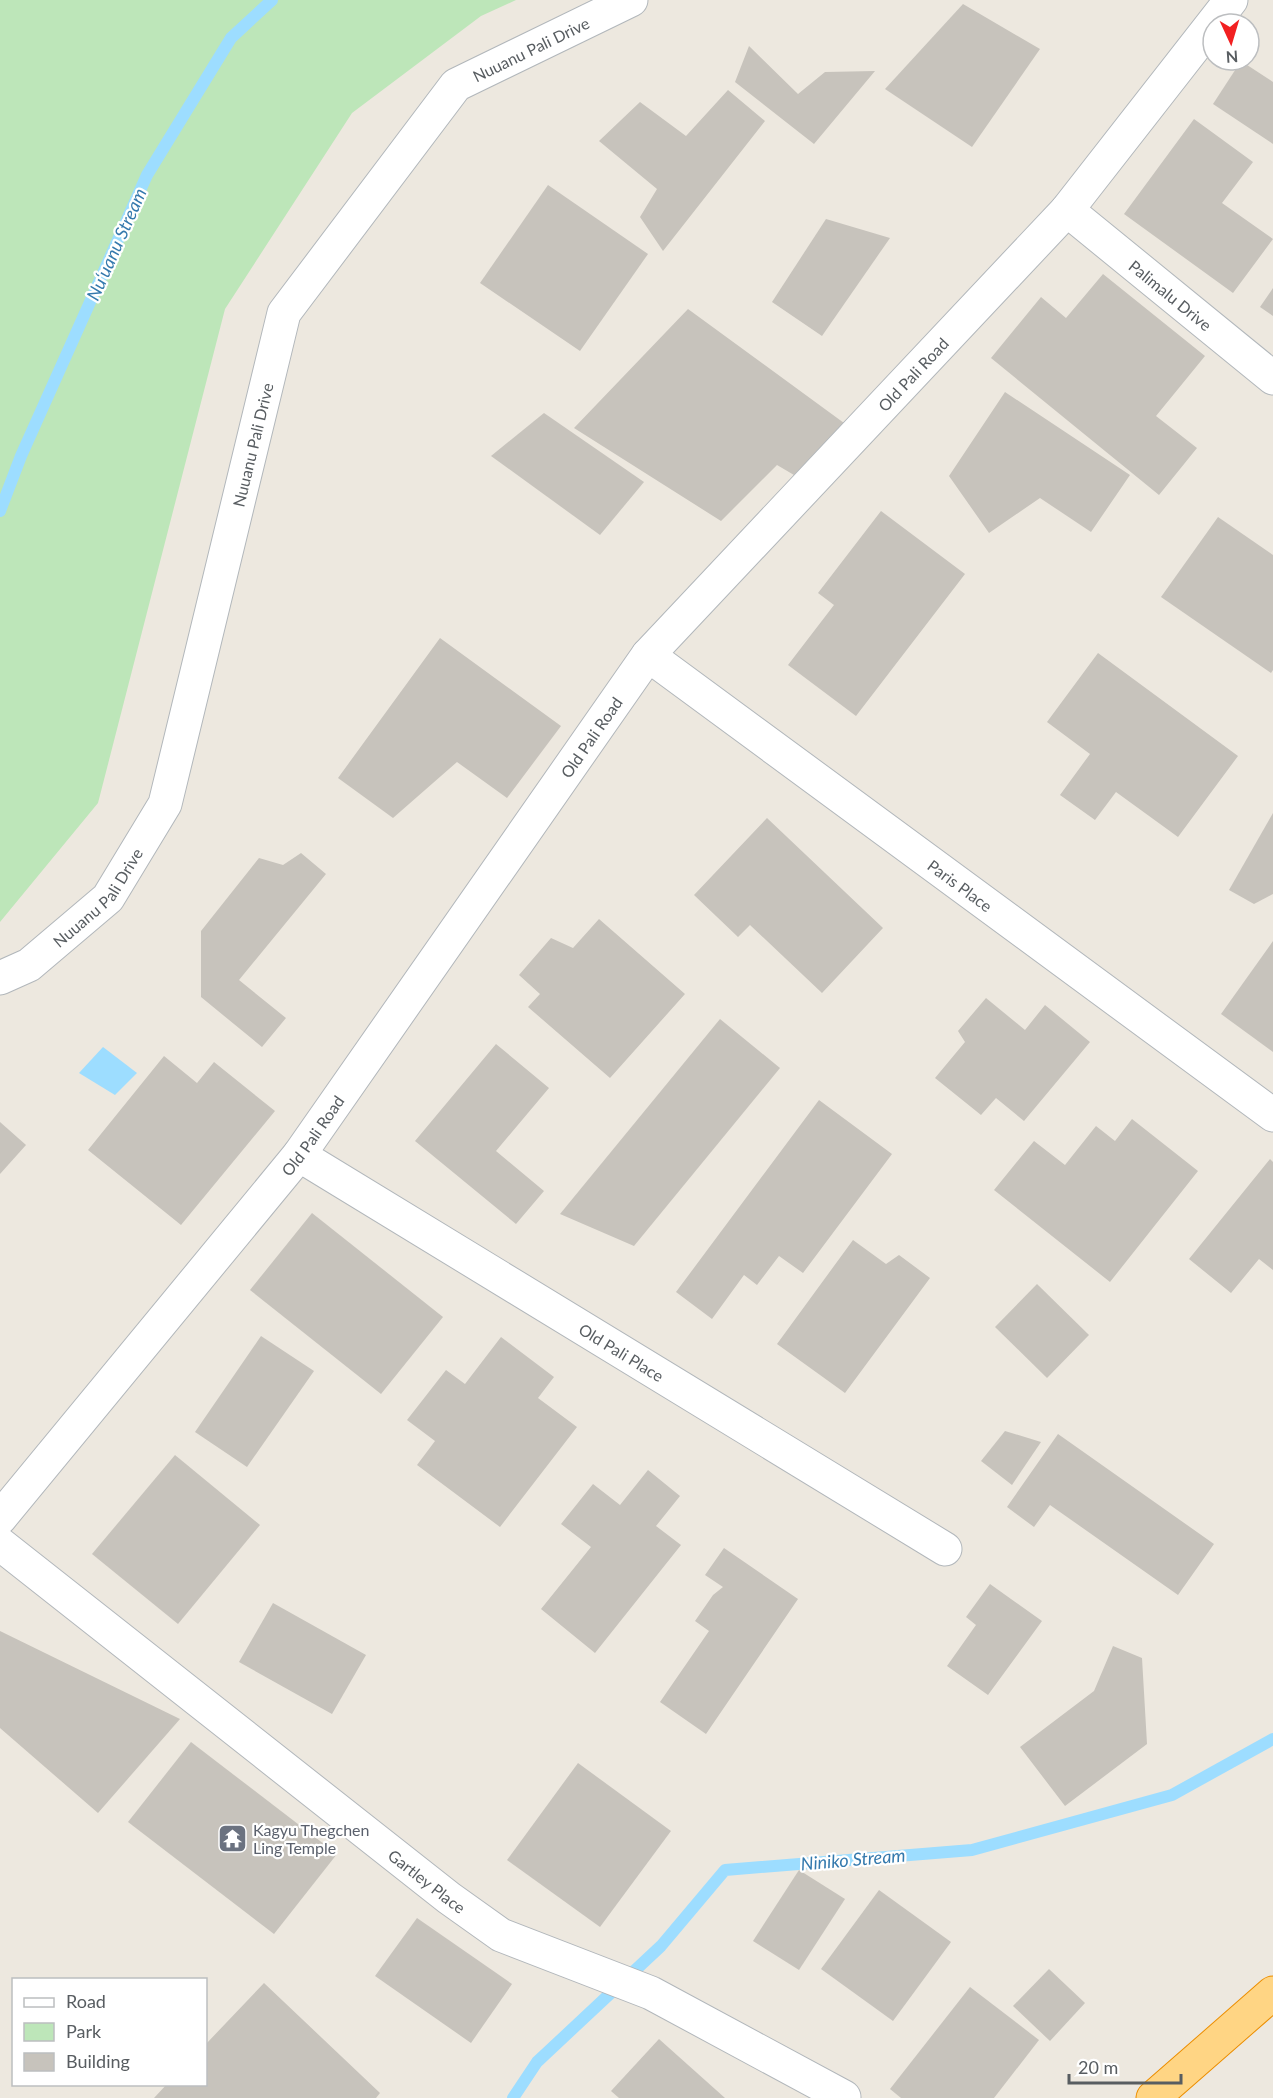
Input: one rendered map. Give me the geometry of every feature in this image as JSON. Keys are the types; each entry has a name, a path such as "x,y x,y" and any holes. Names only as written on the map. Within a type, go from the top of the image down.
{"highway":[{"path":"1153,2098 1273,1992"}],"street":[{"name":"Nuuanu Pali Drive","path":"0,978 29,965 108,898 165,804 284,313 456,85 631,0"},
{"name":"Old Pali Road","path":"0,1518 299,1155 648,655 1067,210 1231,0"},
{"name":"Palimalu Drive","path":"1067,210 1273,378"},
{"name":"Paris Place","path":"648,655 1273,1115"},
{"name":"Old Pali Place","path":"299,1155 945,1549"},
{"name":"Gartley Place","path":"0,1544 449,1898 501,1935 651,1994 844,2097"}],"green space":[{"path":"0,0 516,0 481,16 352,113 225,309 98,803 0,922"}],"water":[{"path":"103,1047 137,1073 115,1095 79,1073"}],"building":[{"path":"963,4 1040,49 972,147 885,89"},
{"path":"749,46 798,94 825,72 875,71 814,144 735,82"},
{"path":"1234,72 1258,72 1273,82 1273,144 1213,104"},
{"path":"728,90 765,121 663,251 640,217 657,189 599,141 640,102 686,136"},
{"path":"1194,119 1253,162 1222,203 1273,239 1233,293 1124,214"},
{"path":"548,185 648,254 580,351 480,283"},
{"path":"826,219 890,238 822,336 772,302"},
{"path":"1103,274 1205,356 1156,416 1197,448 1159,495 991,358 1041,297 1066,318"},
{"path":"1273,288 1273,316 1260,307"},
{"path":"688,309 844,423 794,475 777,465 721,521 574,428"},
{"path":"1005,392 1130,475 1091,532 1040,498 989,533 949,476"},
{"path":"544,413 644,482 600,535 491,456"},
{"path":"881,511 965,574 856,716 788,665 834,605 818,593"},
{"path":"1218,517 1273,555 1273,670 1271,673 1161,597"},
{"path":"440,638 561,726 507,798 457,762 393,818 338,778"},
{"path":"1098,653 1238,756 1178,837 1116,792 1095,820 1060,795 1090,754 1047,722"},
{"path":"1273,813 1273,894 1254,904 1229,890"},
{"path":"767,818 883,928 822,993 750,925 738,937 694,895"},
{"path":"301,853 326,874 239,980 286,1018 262,1047 201,997 201,931 259,858 283,865"},
{"path":"599,919 685,994 610,1078 528,1007 540,994 519,975 551,938 573,948"},
{"path":"1273,941 1273,1052 1221,1014"},
{"path":"986,998 1025,1030 1045,1005 1090,1042 1024,1121 996,1098 981,1115 935,1078 965,1042 958,1031"},
{"path":"720,1019 780,1068 634,1246 560,1214"},
{"path":"496,1044 549,1088 496,1151 544,1191 516,1224 415,1141"},
{"path":"164,1056 197,1083 214,1062 275,1111 181,1225 88,1150"},
{"path":"819,1100 892,1154 803,1273 779,1256 757,1285 744,1275 712,1319 676,1292"},
{"path":"1132,1119 1198,1171 1110,1282 994,1190 1034,1141 1065,1165 1096,1126 1115,1141"},
{"path":"0,1122 26,1145 0,1174"},
{"path":"1270,1159 1273,1162 1273,1270 1259,1259 1231,1293 1189,1259"},
{"path":"312,1213 443,1317 381,1394 250,1290"},
{"path":"853,1240 886,1264 899,1255 930,1278 845,1393 777,1344"},
{"path":"1037,1284 1089,1335 1047,1378 995,1327"},
{"path":"261,1336 314,1371 247,1467 195,1432"},
{"path":"501,1337 554,1377 538,1398 577,1427 500,1527 417,1465 435,1441 407,1420 446,1370 465,1384"},
{"path":"1005,1431 1041,1442 1012,1485 981,1461"},
{"path":"1058,1434 1214,1544 1178,1595 1050,1505 1034,1527 1007,1507"},
{"path":"175,1455 260,1525 178,1624 92,1554"},
{"path":"648,1470 680,1496 656,1526 681,1545 595,1653 541,1609 591,1547 561,1524 593,1484 620,1505"},
{"path":"724,1548 798,1599 706,1734 660,1702 709,1631 695,1621 713,1595 723,1587 705,1575"},
{"path":"990,1584 1042,1621 988,1695 947,1666 976,1625 966,1617"},
{"path":"273,1603 366,1655 332,1714 239,1662"},
{"path":"0,1631 180,1719 98,1813 0,1728"},
{"path":"1113,1646 1142,1658 1147,1744 1065,1806 1020,1747 1094,1691"},
{"name":"Kagyu Thegchen Ling Temple","path":"191,1742 337,1854 274,1934 128,1822"},
{"path":"578,1763 671,1831 600,1927 507,1860"},
{"path":"799,1870 845,1899 799,1970 753,1941"},
{"path":"879,1890 951,1942 893,2021 821,1969"},
{"path":"417,1918 512,1984 471,2043 375,1976"},
{"path":"1049,1969 1085,2003 1050,2041 1013,2006"},
{"path":"264,1983 380,2093 376,2098 154,2098 165,2086 207,2086 207,2043"},
{"path":"970,1987 1039,2040 994,2098 901,2098 890,2089"},
{"path":"659,2039 725,2098 619,2098 611,2091"}],"waterway":[{"name":"Nuʻuanu Stream","path":"0,511 21,456 147,175 231,38 272,0"},
{"name":"Niniko Stream","path":"513,2098 537,2062 661,1946 725,1870 972,1850 1172,1795 1273,1739"}],"place":[{"name":"Kagyu Thegchen Ling Temple","path":"232,1838"}]}
